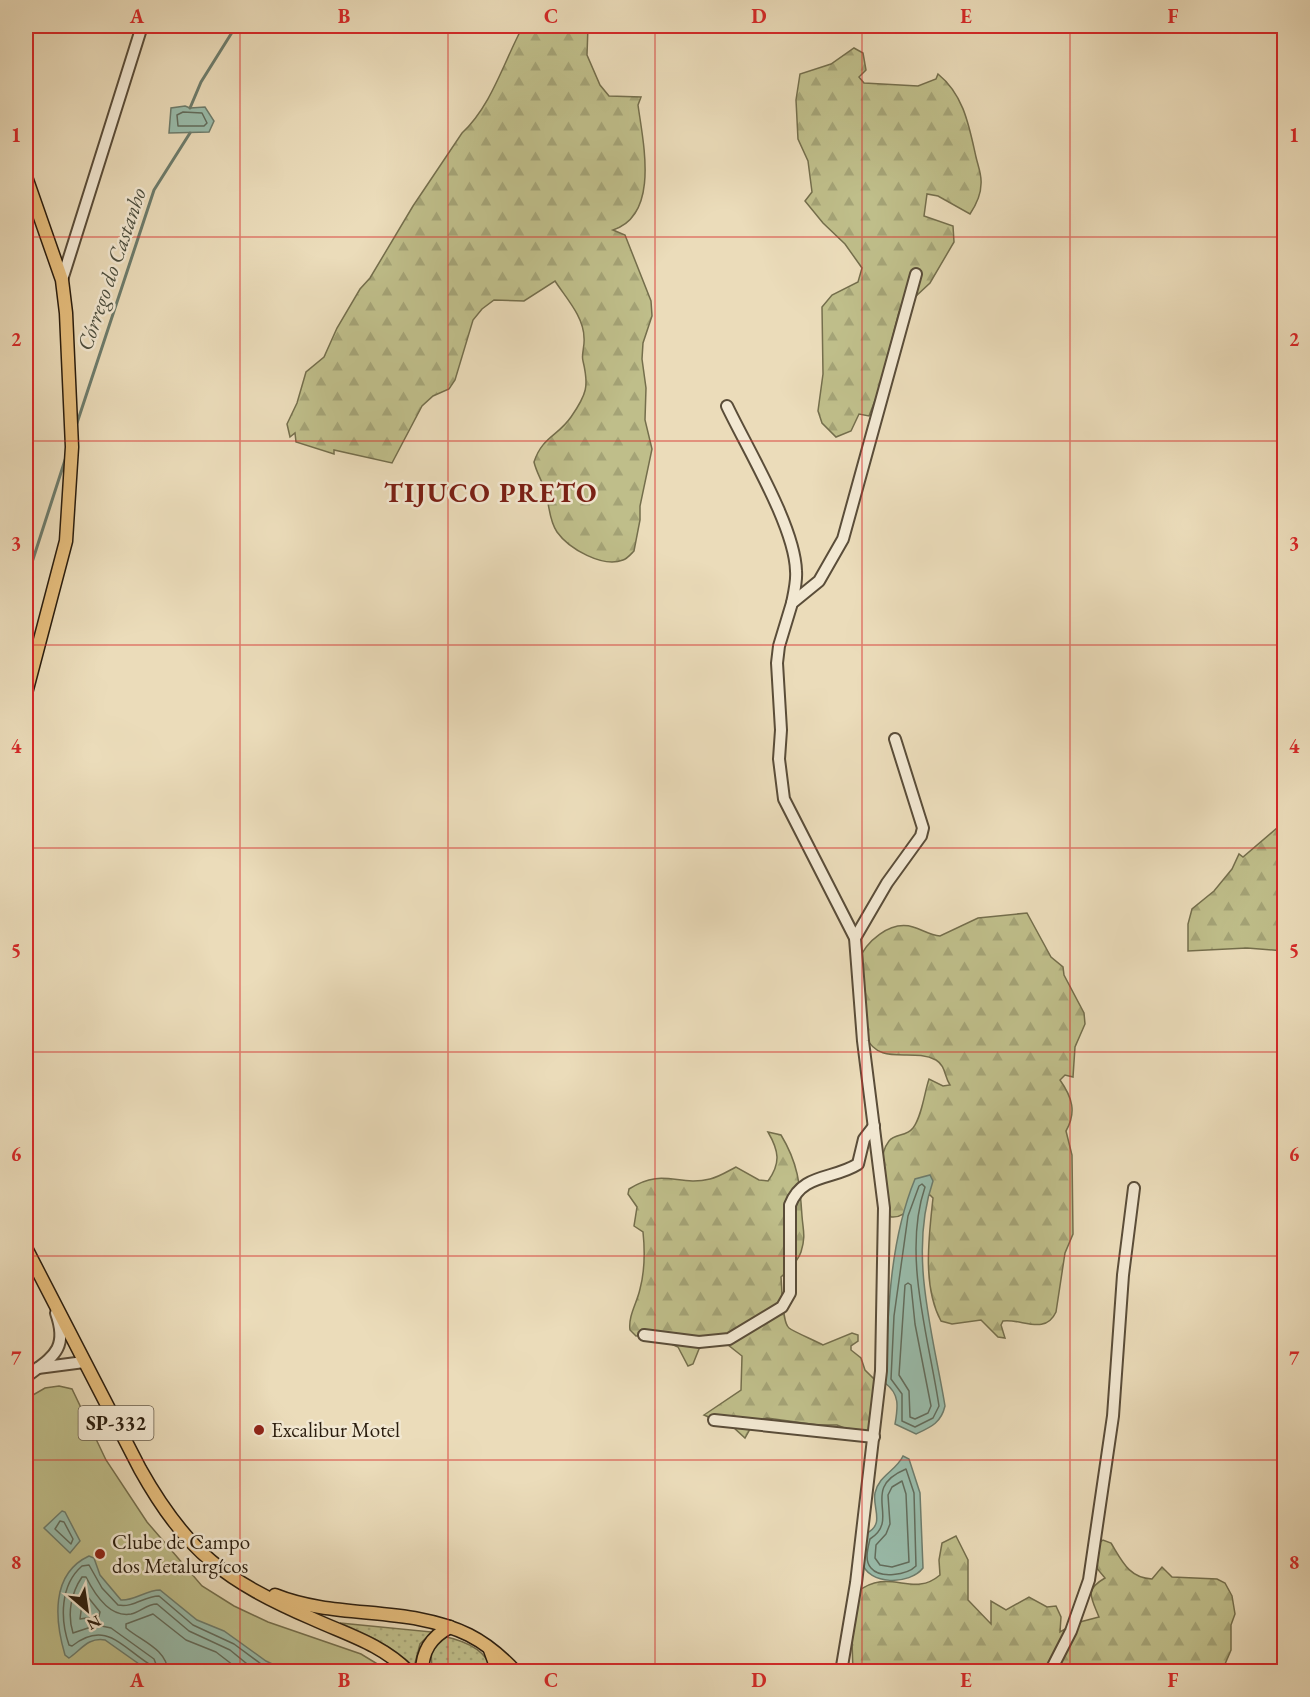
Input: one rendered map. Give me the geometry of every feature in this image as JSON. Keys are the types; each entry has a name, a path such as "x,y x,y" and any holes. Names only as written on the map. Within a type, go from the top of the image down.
{"main road":[{"path":"26,177 62,280 66,313 72,447 66,541 26,693"},
{"name":"SP-332","path":"26,1248 140,1469 174,1524 205,1557 232,1577 264,1597 375,1644 409,1671"},
{"name":"SP-332","path":"232,1577 303,1603 353,1613 418,1620 450,1627 488,1646 516,1671"},
{"path":"422,1671 428,1645 440,1632 450,1627"},
{"path":"488,1646 498,1671"}],"street":[{"path":"62,280 142,26"},
{"path":"792,603 819,582 843,539 916,274"},
{"path":"727,406 784,524 793,550 796,572 792,603 777,663 781,730 780,778 784,799 855,938 863,1041 884,1208 881,1371 856,1583 841,1671"},
{"path":"855,938 887,882 921,836 923,828 895,739"},
{"path":"644,1335 699,1342 722,1341 741,1333 782,1307 790,1293 790,1205 794,1194 801,1186 816,1178 858,1164 864,1139 874,1126"},
{"path":"1050,1671 1071,1631 1089,1580 1113,1416 1123,1275 1134,1188"},
{"path":"26,1377 54,1355 59,1347 61,1336 51,1298"},
{"path":"38,1368 84,1362"},
{"path":"714,1420 874,1437"}],"green space":[{"path":"523,26 588,26 587,55 600,85 609,96 641,97 638,105 645,157 643,194 628,222 613,230 625,235 651,301 652,316 643,343 642,359 646,388 645,420 652,449 640,506 640,520 634,551 624,559 615,562 587,555 570,545 557,532 534,462 541,447 566,423 576,409 586,384 581,323 574,308 555,281 524,301 494,300 482,309 473,320 455,380 449,389 433,396 422,406 392,463 334,450 334,454 296,442 295,433 290,437 287,424 297,403 306,372 324,357 337,328 360,289 370,278 413,206 462,133 482,109"},
{"path":"854,48 863,53 866,70 859,77 864,83 918,86 936,79 938,74 947,82 960,101 964,112 980,170 981,184 978,200 970,214 938,196 927,194 924,216 953,226 954,242 930,283 899,312 879,390 869,416 859,414 851,431 836,437 822,423 818,411 823,374 822,307 832,295 858,282 862,268 845,244 823,223 805,201 812,192 808,161 798,139 796,100 800,74 831,64"},
{"path":"1284,822 1284,951 1247,948 1188,951 1188,924 1192,909 1214,891 1232,869 1239,854 1243,857"},
{"path":"1027,913 1051,957 1063,967 1064,975 1084,1013 1085,1024 1075,1047 1073,1077 1065,1075 1060,1080 1068,1092 1072,1105 1066,1131 1072,1155 1073,1234 1065,1253 1056,1312 1046,1323 1039,1325 1003,1321 1001,1325 1005,1338 998,1337 981,1320 952,1324 941,1321 935,1307 929,1277 928,1261 933,1198 930,1195 924,1196 897,1217 891,1217 887,1211 882,1175 882,1157 885,1148 891,1139 913,1128 921,1111 929,1079 943,1086 950,1085 942,1065 936,1060 917,1055 888,1054 872,1046 866,1037 858,962 872,940 896,927 913,927 940,936 978,918"},
{"path":"768,1132 781,1135 795,1164 804,1233 803,1246 798,1259 781,1277 787,1325 792,1330 823,1345 852,1333 858,1335 858,1341 851,1346 851,1350 861,1358 865,1370 875,1380 877,1389 871,1435 857,1433 837,1425 818,1425 767,1418 754,1422 745,1438 734,1428 704,1415 741,1390 742,1356 728,1345 710,1339 699,1349 693,1364 688,1366 678,1347 651,1335 636,1336 630,1330 631,1315 642,1282 644,1253 643,1232 634,1226 637,1207 628,1194 629,1189 652,1179 699,1181 710,1179 736,1167 759,1180 768,1181 777,1163 777,1157"},
{"name":"Clube de Campo dos Metalurgícos","path":"59,1386 72,1389 106,1460 147,1522 202,1586 234,1606 268,1622 361,1654 389,1671 26,1671 26,1425 31,1421 26,1411 26,1399 45,1388"},
{"path":"956,1536 968,1560 968,1600 991,1624 991,1601 1006,1610 1029,1597 1047,1607 1056,1606 1061,1617 1060,1632 1076,1623 1099,1617 1091,1594 1094,1586 1105,1578 1095,1566 1095,1546 1103,1540 1111,1543 1132,1572 1144,1578 1152,1579 1162,1567 1172,1577 1217,1579 1225,1583 1232,1596 1235,1614 1231,1625 1231,1650 1222,1671 853,1672 852,1641 857,1592 880,1582 920,1584 930,1582 940,1575 939,1560 942,1543"},
{"path":"340,1623 432,1632 420,1644 414,1667 389,1647"},
{"path":"442,1636 458,1640 479,1651 489,1663 492,1671 432,1671 431,1649"}],"water":[{"path":"205,107 214,121 209,132 169,133 171,108"},
{"path":"930,1175 933,1181 926,1209 923,1265 929,1322 945,1406 938,1420 931,1427 916,1434 895,1424 896,1396 885,1383 887,1331 891,1279 906,1203 915,1179"},
{"path":"903,1456 909,1459 920,1493 923,1568 909,1578 881,1579 866,1570 862,1562 865,1534 875,1526 877,1521 875,1493 877,1487"},
{"path":"62,1511 65,1512 80,1541 70,1553 44,1528"},
{"path":"89,1556 94,1558 100,1575 121,1600 160,1590 197,1620 224,1631 266,1661 287,1671 149,1671 105,1640 89,1642 69,1658 65,1655 59,1628 59,1600 67,1574 76,1564"}],"waterway":[{"name":"Córrego do Castanho","path":"190,108 201,82 236,26"},
{"name":"Córrego do Castanho","path":"77,423 154,190 190,133"},
{"name":"Córrego do Castanho","path":"26,581 66,457"}],"place":[{"name":"Excalibur Motel","path":"259,1430"},
{"name":"Clube de Campo dos Metalurgícos","path":"100,1554"}],"district":[{"name":"TIJUCO PRETO","path":"491,493"}]}
